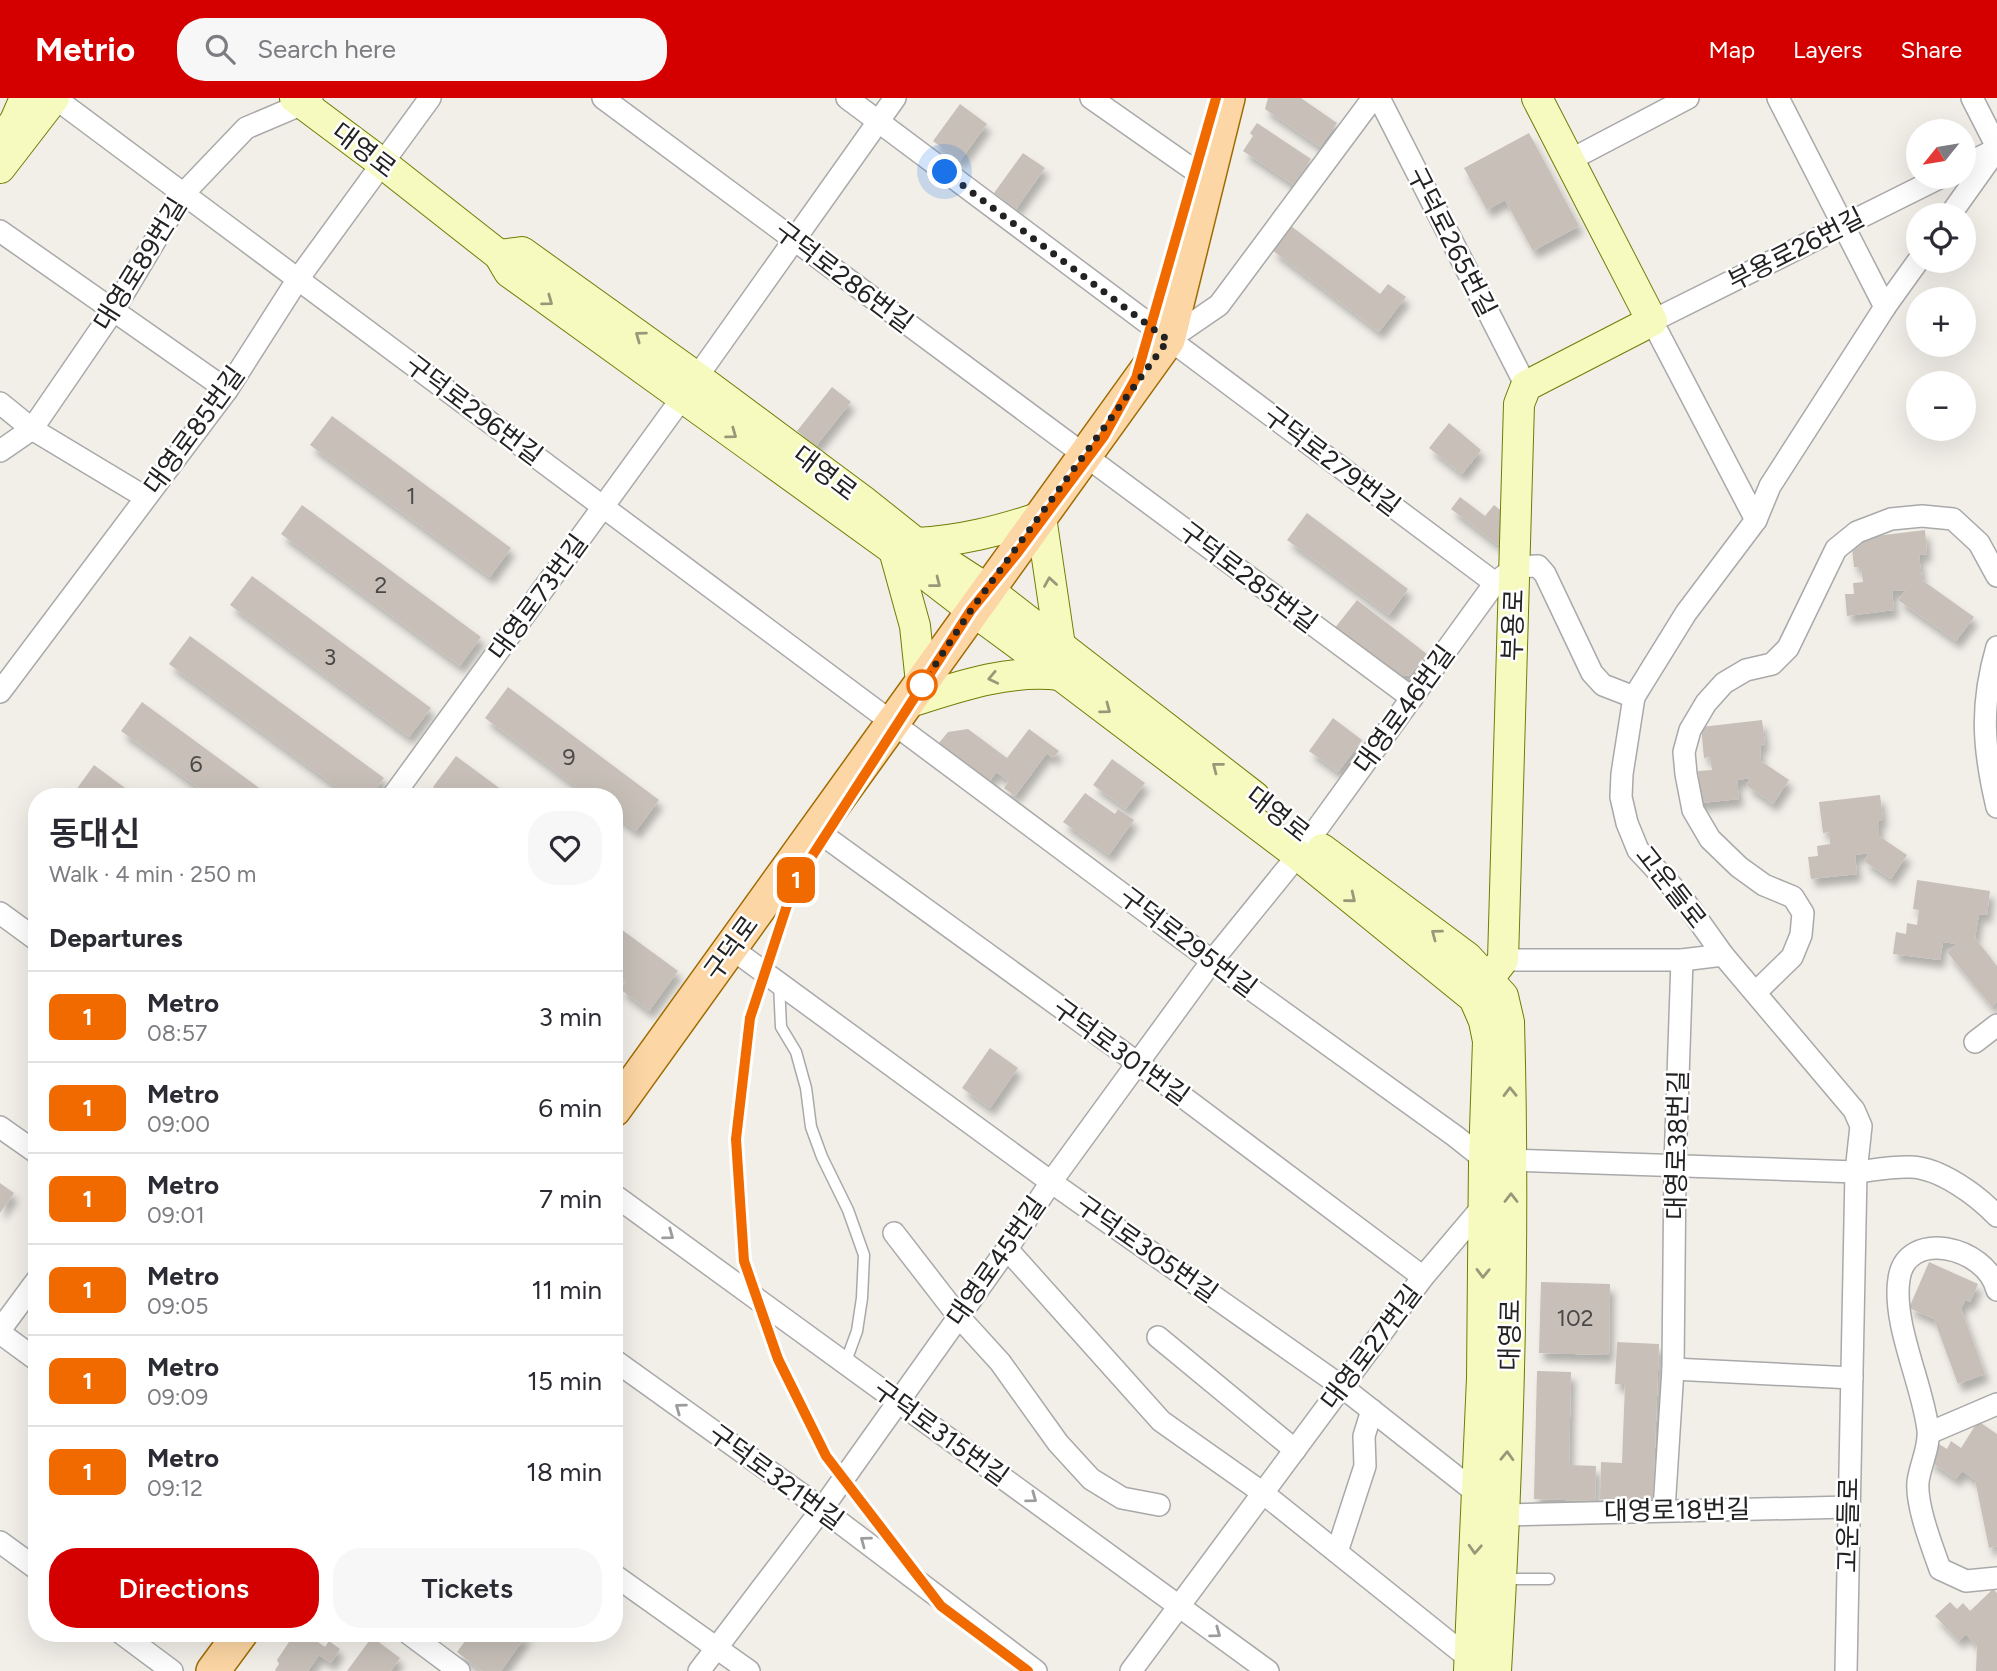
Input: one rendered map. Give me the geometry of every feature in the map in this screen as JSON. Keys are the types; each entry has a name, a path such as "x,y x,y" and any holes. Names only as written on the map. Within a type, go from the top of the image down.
{"main road":[{"path":"0,110 8,98"},
{"path":"0,142 15,121 25,98"},
{"path":"0,168 55,98"},
{"name":"구덕로","path":"623,1098 1168,340 1228,98"},
{"path":"1526,386 1652,321 1537,98"},
{"name":"대영로","path":"305,100 499,255 509,272 688,387 1060,660 1303,847 1488,979 1503,996 1509,1022 1497,1160 1510,1377 1506,1515 1502,1579 1478,1667"},
{"name":"부용로","path":"1488,979 1505,575 1519,404 1526,386"},
{"path":"1041,517 1060,660 1042,673 1004,676 907,703 915,626 905,547 986,535 1041,517"},
{"name":"대영로","path":"1478,1667 1478,1494 1484,1205 1497,1160"},
{"path":"213,1671 234,1642"}],"street":[{"name":"구덕로296번길","path":"55,98 604,506 907,703"},
{"name":"대영로85번길","path":"2,686 227,390 298,279 430,98"},
{"name":"구덕로286번길","path":"603,98 1085,456"},
{"name":"구덕로279번길","path":"847,98 1168,340 1505,575"},
{"name":"대영로73번길","path":"399,788 895,98"},
{"path":"1091,98 1208,180"},
{"path":"1168,340 1219,305 1373,98"},
{"name":"구덕로265번길","path":"1379,98 1526,386"},
{"path":"1570,160 1688,98"},
{"path":"1778,98 1885,307"},
{"path":"1972,98 1997,148"},
{"name":"대영로89번길","path":"0,451 32,429 113,311 183,194 246,128 305,100"},
{"path":"1976,159 1997,148"},
{"path":"1959,203 1997,148"},
{"name":"부용로26번길","path":"1652,321 1917,189"},
{"path":"0,230 227,390"},
{"name":"고운들로","path":"1846,1671 1856,1172 1861,1126 1854,1110 1723,955 1681,896 1638,850 1627,823 1621,797 1622,774 1634,697 1686,613 1756,520 1770,486 1909,273"},
{"path":"1652,321 1756,520"},
{"path":"0,403 32,429 145,498"},
{"name":"구덕로285번길","path":"1085,456 1412,698"},
{"path":"1756,992 1792,957 1801,935 1803,913 1793,897 1764,885 1710,839 1693,810 1685,752 1695,721 1706,703 1724,683 1746,670 1772,664 1788,648 1836,549 1857,532 1891,519 1922,516 1953,519 1979,543 1997,576"},
{"path":"1505,575 1538,566 1545,574 1592,673 1603,685 1634,697"},
{"name":"대영로46번길","path":"1303,847 1505,575"},
{"path":"1997,647 1986,691 1984,730 1997,807"},
{"name":"구덕로295번길","path":"907,703 1212,961 1455,1136 1497,1160"},
{"name":"구덕로301번길","path":"816,830 1139,1064 1423,1277"},
{"name":"대영로45번길","path":"699,1671 822,1509 1007,1249 1051,1182 1212,961 1303,847"},
{"path":"0,913 28,933"},
{"name":"구덕로305번길","path":"731,948 1051,1182 1341,1386 1478,1494"},
{"path":"1488,979 1723,955"},
{"name":"대영로38번길","path":"1664,1510 1673,1369 1675,1165 1682,960"},
{"path":"1975,1042 1997,1025"},
{"path":"0,1127 28,1147"},
{"path":"1497,1160 1856,1172 1913,1166 1952,1180 1984,1202 1997,1216"},
{"name":"구덕로315번길","path":"623,1202 1268,1671"},
{"name":"대영로27번길","path":"1131,1671 1423,1277 1484,1205"},
{"path":"894,1233 959,1317 1000,1362 1058,1443 1091,1479 1122,1498 1159,1505"},
{"path":"1997,1290 1996,1284 1985,1270 1964,1252 1940,1247 1922,1251 1905,1262 1899,1279 1900,1318 1929,1433 1918,1484 1926,1532 1940,1569 1966,1581 1997,1578"},
{"path":"1007,1249 1160,1421 1263,1493 1478,1667"},
{"path":"28,1292 0,1331 28,1353"},
{"path":"1158,1337 1294,1450"},
{"name":"구덕로321번길","path":"623,1366 822,1509 1036,1671"},
{"path":"1673,1369 1852,1378"},
{"path":"1929,1433 1997,1404"},
{"path":"1337,1552 1365,1466 1364,1436 1372,1410"},
{"name":"대영로18번길","path":"1506,1515 1849,1507"},
{"path":"0,1542 28,1562"},
{"path":"623,1581 749,1671"},
{"path":"133,1642 172,1671"},
{"path":"420,1642 459,1671"}],"lane":[{"path":"779,983 781,1027 796,1052 806,1088 811,1127 822,1157 848,1210 864,1255 857,1331 845,1364"},
{"path":"1502,1579 1549,1579"}],"building":[{"path":"1268,98 1301,98 1337,123 1320,147 1265,109"},
{"path":"960,104 987,124 960,161 933,141"},
{"path":"1257,123 1311,159 1294,185 1243,151 1253,136 1250,133"},
{"path":"1529,133 1579,226 1533,251 1505,200 1487,210 1464,168"},
{"path":"1023,153 1045,168 1016,209 994,193"},
{"path":"1291,226 1380,294 1388,284 1406,297 1379,332 1272,250"},
{"path":"832,387 851,402 816,446 797,431"},
{"path":"332,416 511,548 490,577 310,445"},
{"path":"1449,423 1481,450 1462,474 1429,448"},
{"path":"1460,497 1485,516 1494,505 1504,513 1503,539 1498,545 1451,509"},
{"path":"302,505 481,637 460,666 281,534"},
{"path":"1307,513 1408,589 1389,615 1287,540"},
{"path":"1925,530 1927,554 1919,555 1922,580 1974,617 1956,641 1898,600 1906,590 1892,591 1894,610 1847,616 1845,594 1854,594 1853,583 1863,582 1861,567 1854,567 1851,539"},
{"path":"252,576 431,708 409,737 230,605"},
{"path":"1357,600 1427,654 1410,675 1396,677 1334,629"},
{"path":"190,636 384,778 377,788 338,788 169,664"},
{"path":"508,687 659,800 636,831 623,822 623,788 578,788 485,718"},
{"path":"142,702 259,788 199,788 121,731"},
{"path":"1333,718 1362,740 1338,772 1309,751"},
{"path":"1762,720 1765,744 1760,746 1761,761 1789,780 1773,804 1746,785 1751,778 1737,780 1739,799 1692,804 1690,782 1699,781 1698,771 1712,770 1710,757 1704,758 1701,727"},
{"path":"968,729 1007,758 1029,729 1059,751 1053,758 1047,753 1015,796 1004,788 1009,781 996,772 990,781 939,743 948,732"},
{"path":"456,756 499,788 434,788"},
{"path":"1112,759 1145,783 1126,809 1093,785"},
{"path":"94,765 125,788 77,788"},
{"path":"1085,793 1115,814 1118,809 1134,820 1109,855 1063,822"},
{"path":"1880,795 1883,819 1879,821 1879,836 1907,855 1891,879 1864,861 1869,853 1855,855 1857,874 1811,879 1808,857 1818,856 1817,846 1830,844 1829,832 1823,833 1819,802"},
{"path":"1917,880 1990,891 1987,915 1979,914 1975,938 1997,966 1997,1002 1992,1007 1947,952 1957,944 1943,942 1940,960 1893,954 1896,932 1906,934 1907,923 1917,925 1919,910 1913,909"},
{"path":"623,931 678,971 649,1011 623,991 626,981 623,979"},
{"path":"990,1048 1018,1068 990,1108 962,1088"},
{"path":"0,1183 14,1193 0,1213"},
{"path":"1929,1262 1978,1284 1970,1302 1965,1300 1961,1309 1985,1374 1958,1384 1934,1319 1909,1308"},
{"path":"1541,1282 1610,1284 1609,1355 1539,1353"},
{"path":"1617,1342 1659,1344 1653,1501 1600,1499 1601,1462 1622,1463 1625,1384 1615,1384"},
{"path":"1537,1371 1571,1372 1569,1465 1596,1466 1595,1501 1534,1499"},
{"path":"1978,1421 1997,1434 1997,1546 1989,1548 1975,1480 1962,1471 1956,1479 1928,1460 1939,1444 1947,1449 1951,1441 1961,1448"},
{"path":"1993,1589 1997,1593 1997,1671 1976,1671 1977,1646 1966,1634 1959,1641 1935,1616 1950,1602 1957,1609 1963,1603 1970,1611"},
{"path":"289,1642 318,1642 325,1647 330,1642 340,1649 331,1663 319,1655 308,1671 276,1671 279,1664 277,1660"},
{"path":"368,1642 379,1642 400,1658 391,1671 347,1671"},
{"path":"464,1642 522,1642 501,1671 482,1671 457,1652"}],"metro line":[{"name":"1","path":"1028,1671 941,1606 826,1456 778,1359 744,1261 736,1139 750,1018 794,884 971,610 1018,552 1104,436 1136,378 1216,98"}],"route":[{"path":"922,685 971,610 1168,340 945,172"}]}
